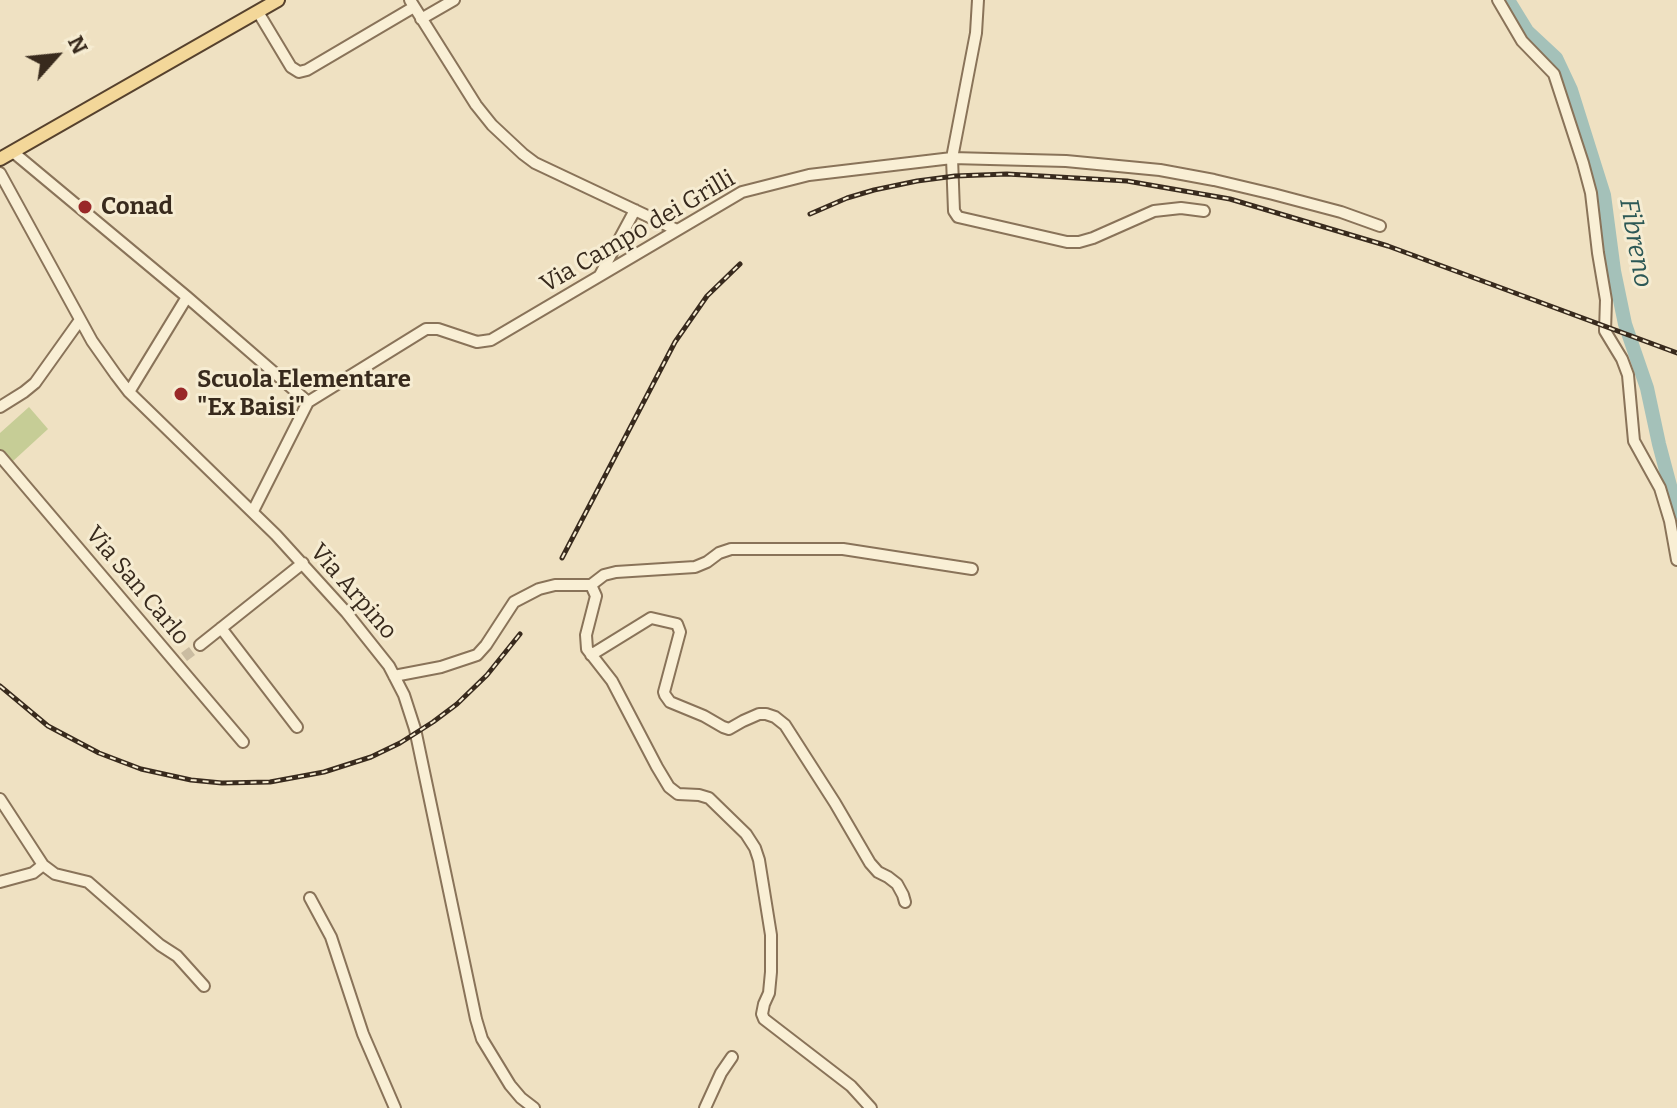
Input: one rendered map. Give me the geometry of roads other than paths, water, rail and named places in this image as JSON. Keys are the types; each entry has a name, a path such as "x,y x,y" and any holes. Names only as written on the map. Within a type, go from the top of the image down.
{"main road":[{"path":"0,159 278,0"}],"street":[{"path":"421,19 454,0"},
{"path":"978,0 976,33 952,158 954,211 958,217 1067,242 1079,242 1154,211 1183,208 1204,211"},
{"path":"1498,0 1522,41 1554,74 1575,136 1592,199 1606,300 1605,331 1628,375 1634,441 1660,488 1677,560"},
{"path":"258,12 289,65 299,72 307,70 412,3 484,115 523,154 535,163 677,230"},
{"path":"13,152 308,402 253,511"},
{"name":"Via Campo dei Grilli","path":"308,402 423,330 436,328 474,342 486,342 740,193 815,174 952,158 1066,161 1160,170 1214,180 1341,212 1380,226"},
{"name":"Via Arpino","path":"0,173 80,320 129,392 303,563 364,633 394,676 415,729 482,1039 510,1085 534,1108"},
{"path":"600,275 635,210"},
{"path":"129,392 187,297"},
{"path":"0,407 35,383 80,320"},
{"name":"Via San Carlo","path":"0,456 180,660 243,742"},
{"path":"394,676 434,669 475,656 514,602 533,591 555,585 591,585 613,572 695,567 722,551 741,548 843,549 972,569"},
{"path":"200,645 303,563"},
{"path":"591,585 596,596 586,638 587,649 614,685 669,787 678,794 709,798 746,834 755,848 771,935 771,972 769,993 762,1014 764,1019 851,1086 871,1108"},
{"path":"591,655 651,618 677,624 680,632 664,692 670,702 729,729 751,717 766,714 785,725 870,863 897,884 905,902"},
{"path":"221,628 297,727"},
{"path":"0,799 43,865 55,874 88,882 160,945 177,956 204,986"},
{"path":"0,882 33,873 43,865"},
{"path":"310,898 331,937 363,1034 395,1108"},
{"path":"705,1108 732,1057"}],"waterway":[{"name":"Fibreno","path":"1508,0 1527,31 1556,58 1571,90 1604,195 1625,324 1647,388 1677,512"}],"tunnel":[{"path":"184,657 200,645"}],"railway":[{"path":"810,214 874,190 955,176 1007,174 1127,181 1230,199 1388,246 1677,353"},
{"path":"562,558 675,342 707,296 740,264"},
{"path":"0,686 48,726 99,753 141,769 191,780 270,782 324,772 371,757 400,743 457,704 487,675 520,634"}],"place":[{"name":"Conad","path":"85,207"},
{"name":"Scuola Elementare \"Ex Baisi\"","path":"181,394"}]}
